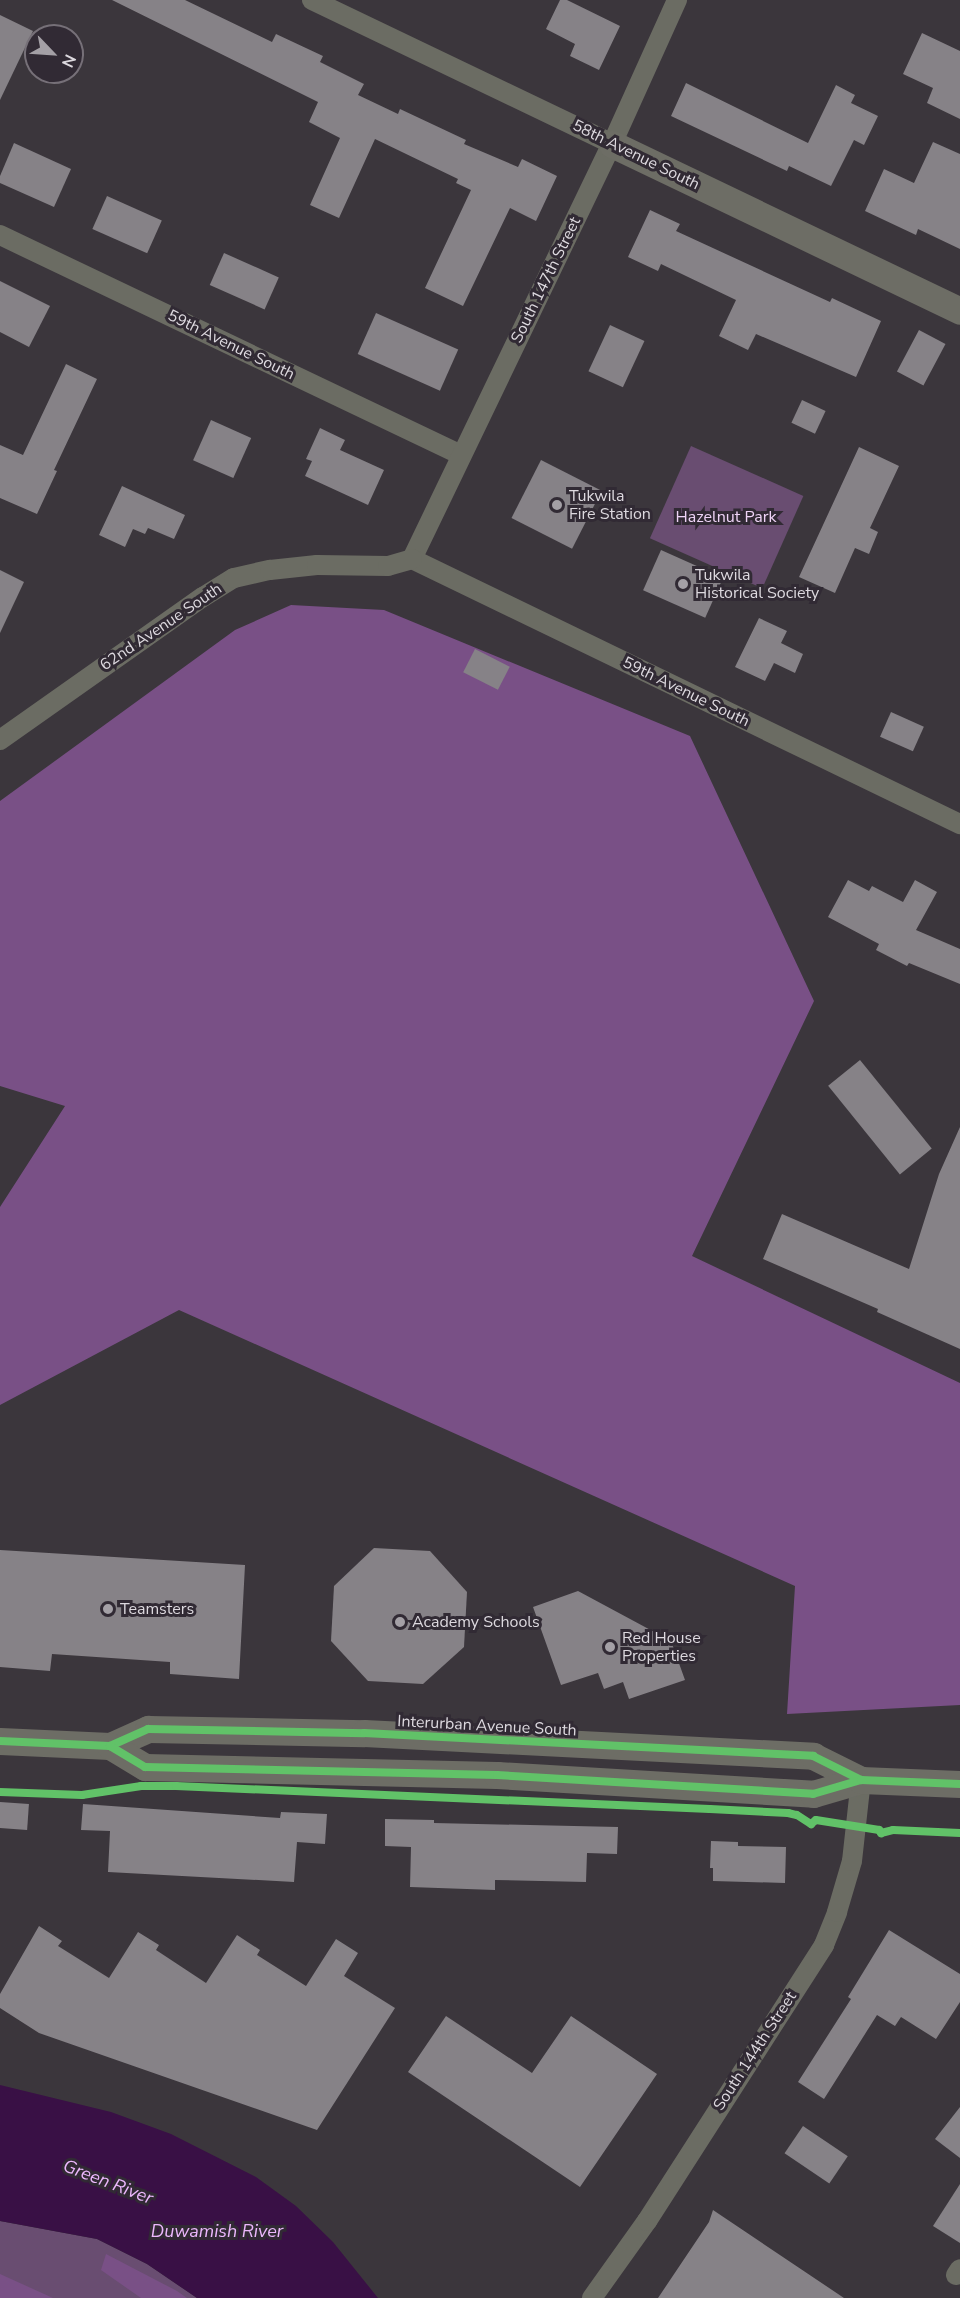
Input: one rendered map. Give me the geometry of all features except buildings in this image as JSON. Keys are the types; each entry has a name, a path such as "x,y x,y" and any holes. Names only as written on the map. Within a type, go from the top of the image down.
{"main road":[{"name":"58th Avenue South","path":"612,144 960,311"},
{"name":"Interurban Avenue South","path":"0,1741 110,1746 148,1729 375,1734 813,1756 861,1780"},
{"name":"Interurban Avenue South","path":"110,1746 145,1767 497,1775 813,1794 861,1780 960,1784"}],"street":[{"name":"58th Avenue South","path":"312,0 612,144"},
{"name":"South 147th Street","path":"412,559 612,144 677,0"},
{"name":"59th Avenue South","path":"0,235 461,455"},
{"name":"59th Avenue South","path":"412,559 960,824"},
{"name":"62nd Avenue South","path":"0,740 203,597 234,578 316,565 388,566 412,559"},
{"name":"South 144th Street","path":"592,2298 647,2221 824,1945 837,1912 852,1861 861,1780"}],"green space":[{"name":"Hazelnut Park","path":"691,446 803,496 762,588 650,538"},
{"path":"0,2221 97,2239 147,2264 197,2298 0,2298"}],"shaded area":[{"path":"291,605 384,610 690,736 814,1001 692,1256 960,1383 960,1705 787,1714 795,1586 179,1310 0,1405 0,1207 65,1106 0,1086 0,801 235,630"},
{"path":"106,2254 187,2298 141,2298 101,2270"},
{"path":"0,2274 53,2298 0,2298"}],"water":[{"name":"Duwamish River","path":"0,2085 111,2112 171,2134 256,2177 296,2206 333,2242 378,2298 197,2298 147,2264 97,2239 0,2221"}],"cycle path":[{"path":"0,1741 110,1746 148,1729 364,1733 813,1756 861,1780"},
{"path":"110,1746 145,1767 497,1775 813,1794 861,1780 960,1784"},
{"path":"0,1792 82,1795 141,1786 176,1786 788,1813 797,1815 811,1824 816,1820 879,1830 881,1833 893,1830 960,1833"}],"place":[{"name":"Tukwila Fire Station","path":"557,505"},
{"name":"Tukwila Historical Society","path":"683,584"},
{"name":"Teamsters","path":"108,1609"},
{"name":"Academy Schools","path":"400,1622"},
{"name":"Red House Properties","path":"610,1647"}],"water label":[{"name":"Green River","path":"108,2182"}]}
